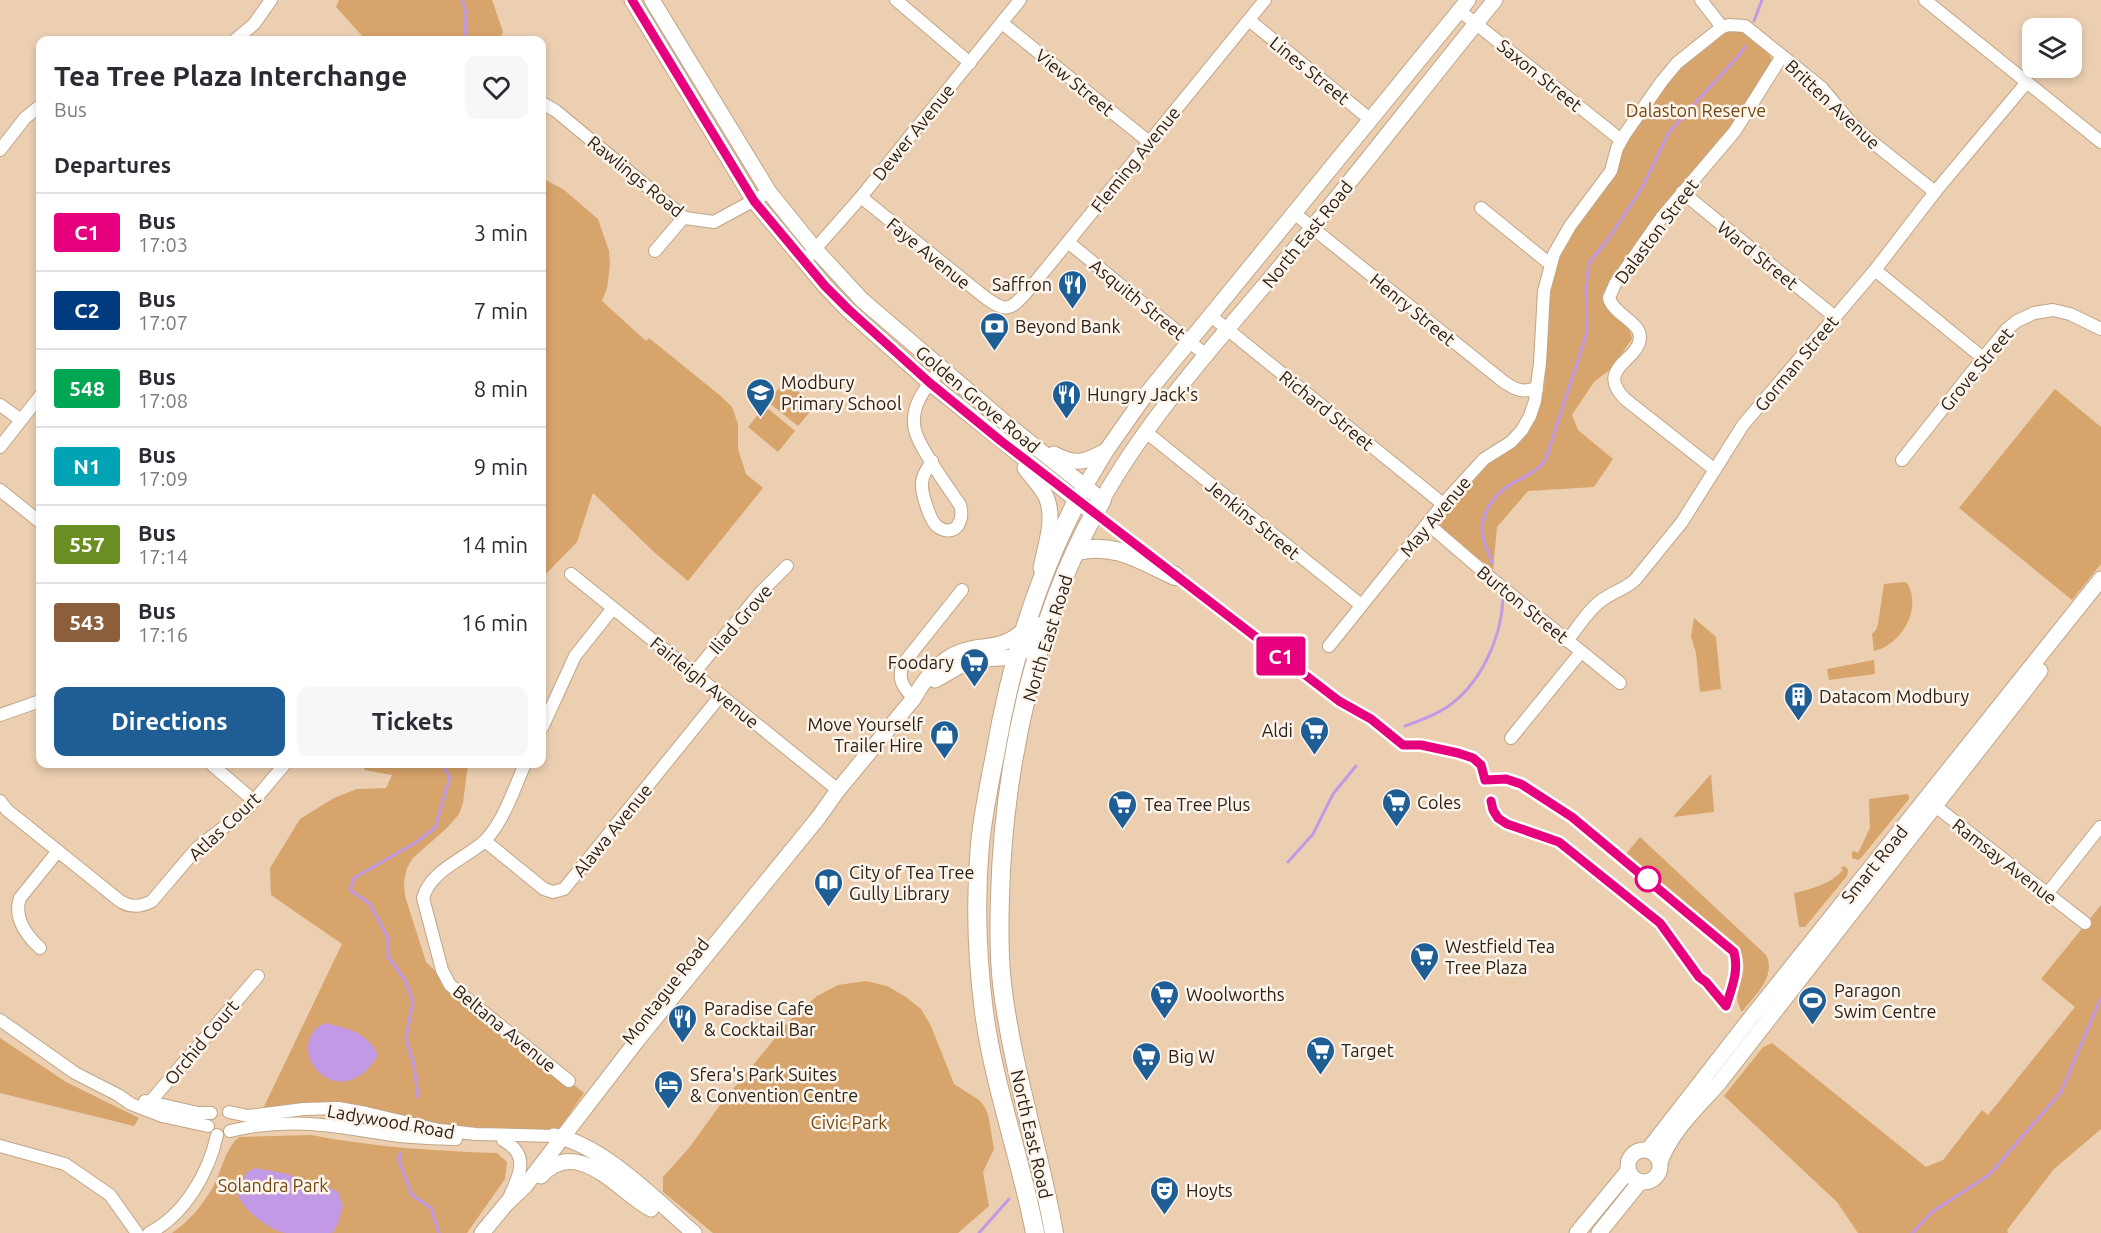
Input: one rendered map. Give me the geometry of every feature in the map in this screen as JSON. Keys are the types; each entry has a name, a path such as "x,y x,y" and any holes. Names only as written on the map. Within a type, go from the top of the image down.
{"highway":[{"name":"North East Road","path":"1035,1233 1021,1168 999,1086 984,1012 979,949 980,845 1002,714 1023,631 1048,560 1081,494"},
{"name":"North East Road","path":"1054,1233 1014,1057 1002,980 1000,886 1006,814 1028,695 1059,591 1098,507"},
{"path":"1077,551 1095,547 1115,549 1176,576"},
{"path":"985,811 1006,814"},
{"path":"1021,1168 1040,1165"}],"main road":[{"name":"Golden Grove Road","path":"632,0 754,201 848,309 930,383 1010,448 1098,507"},
{"name":"Golden Grove Road","path":"652,0 769,192 815,249 862,300 1025,439 1081,494"},
{"name":"North East Road","path":"1098,507 1120,468 1146,432 1495,0"},
{"name":"North East Road","path":"1081,494 1106,451 1144,397 1464,5"},
{"path":"1025,439 1066,461 1081,462 1106,451"},
{"path":"1010,448 1046,497 1050,512 1035,595"},
{"name":"Smart Road","path":"1648,1150 1756,1034 2101,579"},
{"path":"1016,657 1030,645 1059,591"},
{"name":"Smart Road","path":"1660,1162 1666,1145 1749,1020 2101,594"},
{"name":"Montague Road","path":"914,698 921,685 938,666 949,658 970,650 999,646 1023,631"},
{"name":"Montague Road","path":"482,1233 506,1204 528,1169 555,1141 914,698 943,674 965,663 1016,657"},
{"path":"555,1141 601,1166 678,1233"},
{"path":"555,1141 595,1152 694,1233"},
{"path":"1648,1150 1655,1154 1660,1162 1657,1176 1649,1182 1640,1182 1628,1171 1628,1160 1637,1151 1648,1150"},
{"path":"506,1204 536,1182 555,1163 564,1161 578,1162 597,1170 651,1209"},
{"path":"1577,1233 1628,1171"},
{"path":"1599,1233 1640,1182"}],"street":[{"path":"896,0 970,63"},
{"name":"Dewer Avenue","path":"804,260 861,196 1020,0"},
{"name":"Fleming Avenue","path":"999,308 1008,309 1015,305 1265,0"},
{"path":"1701,0 1725,26"},
{"path":"240,36 254,24 268,1"},
{"path":"1928,1 2101,141"},
{"name":"Saxon Street","path":"1464,5 1476,24 1621,140"},
{"name":"Lines Street","path":"1249,21 1371,120"},
{"name":"View Street","path":"1002,23 1149,142"},
{"name":"Britten Avenue","path":"1725,26 1745,26 1830,96 1851,123 1871,141 1935,192"},
{"name":"May Avenue","path":"1329,646 1443,504 1484,459 1511,442 1522,430 1530,416 1537,388 1543,300 1550,264 1570,226 1611,171 1621,140 1672,68 1725,26"},
{"name":"Dalaston Street","path":"1715,470 1625,399 1614,386 1613,378 1640,340 1640,334 1637,328 1612,308 1609,298 1610,293 1682,192 1735,132 1782,56"},
{"name":"Gorman Street","path":"1567,641 1602,600 1626,588 1635,580 1682,522 1743,425 1875,270 1935,192 2027,82"},
{"name":"Rawlings Road","path":"546,105 556,111 684,217 714,222 769,192"},
{"path":"0,150 36,109"},
{"name":"Ward Street","path":"1682,192 1835,317"},
{"name":"Faye Avenue","path":"861,196 999,308"},
{"path":"1481,208 1550,264"},
{"name":"Henry Street","path":"1294,213 1504,382 1520,391 1537,388"},
{"path":"655,251 684,217"},
{"name":"Asquith Street","path":"1068,242 1207,356"},
{"path":"1875,270 1983,358"},
{"name":"Grove Street","path":"1902,460 2011,325 2034,313 2061,311 2101,329"},
{"name":"Richard Street","path":"1211,316 1443,504"},
{"path":"932,461 923,477 922,490 932,521 936,526 947,530 952,529 958,525 963,514 960,506 932,461 919,441 914,427 917,405 942,368"},
{"path":"0,447 36,401"},
{"path":"0,405 21,420"},
{"name":"Jenkins Street","path":"1146,432 1361,605"},
{"path":"0,490 36,519"},
{"name":"Burton Street","path":"1428,524 1620,683"},
{"name":"Iliad Grove","path":"694,673 760,593 787,566"},
{"name":"Fairleigh Avenue","path":"571,574 838,790"},
{"path":"914,698 903,687 901,681 903,664 962,590"},
{"path":"546,719 575,656 613,608"},
{"path":"1511,738 1581,652"},
{"name":"Alawa Avenue","path":"485,841 544,889 554,892 564,889 721,695"},
{"path":"0,715 36,702"},
{"path":"216,768 254,801"},
{"name":"Atlas Court","path":"58,851 120,901 134,906 143,906 152,901 197,848 246,810 282,768"},
{"name":"Beltana Avenue","path":"523,768 496,828 485,841 435,878 424,894 425,906 442,969 450,985 568,1081"},
{"path":"0,801 7,810 58,851 20,898 17,906 20,922 28,938 40,948"},
{"name":"Ramsay Avenue","path":"1931,802 2085,923"},
{"path":"2047,894 2100,827"},
{"name":"Orchid Court","path":"150,1107 258,976"},
{"path":"0,1020 75,1073 118,1095 212,1125 224,1134 230,1131 233,1119 229,1112 218,1109 212,1125 213,1154 188,1200 169,1220 150,1233"},
{"name":"Ladywood Road","path":"229,1112 248,1116 304,1109 338,1108 448,1131 555,1141"},
{"name":"Ladywood Road","path":"230,1131 260,1124 311,1123 388,1135 555,1141"},
{"path":"503,1140 511,1144 518,1153 521,1164 518,1178 506,1204"},
{"path":"0,1146 65,1164 110,1195 137,1233"}],"green space":[{"path":"339,0 492,0 503,32 502,36 362,36 336,7"},
{"name":"Dalaston Reserve","path":"1732,29 1744,33 1763,46 1768,51 1772,63 1734,126 1657,213 1602,296 1607,309 1627,327 1632,339 1611,369 1594,382 1572,415 1578,430 1613,459 1594,487 1528,491 1497,527 1493,570 1443,530 1440,525 1442,515 1538,410 1544,390 1553,274 1564,246 1616,172 1624,145 1674,74 1706,46"},
{"path":"546,180 563,189 598,219 609,251 610,265 607,288 602,301 646,341 649,338 732,407 738,424 738,449 746,474 763,488 688,581 655,553 593,493 577,542 546,574"},
{"path":"785,380 815,406 798,426 768,402"},
{"path":"2055,389 2101,427 2101,564 2072,600 1959,508"},
{"path":"765,406 795,431 778,452 748,427"},
{"path":"1907,583 1911,593 1911,614 1907,624 1893,642 1874,651 1872,634 1878,624 1884,584"},
{"path":"1694,618 1716,637 1721,689 1700,692 1696,653 1691,636"},
{"path":"1874,660 1875,674 1829,680 1827,669"},
{"path":"365,768 467,768 463,803 459,814 413,858 407,868 404,881 405,896 426,962 450,985 584,1093 554,1136 476,1134 366,1113 260,1115 342,944 271,895 270,868 300,819 334,798 357,789 386,788 392,775 364,770"},
{"path":"1711,774 1714,812 1673,817"},
{"path":"1907,794 1909,799 1861,858 1858,860 1852,858 1852,852 1858,853 1870,828 1869,799"},
{"path":"1640,837 1766,955 1769,971 1763,986 1742,1012 1737,997 1744,968 1738,948 1625,855"},
{"path":"1845,866 1848,870 1847,876 1805,927 1799,927 1794,893 1827,882 1838,875 1843,870 1840,868"},
{"path":"2101,905 2101,1129 2054,1169 2007,1230 2008,1233 1858,1233 1837,1202 1724,1096 1763,1047 1772,1043 1926,1167 1943,1160 1982,1110 1988,1115 2075,1007 2041,979"},
{"name":"Civic Park","path":"866,981 887,986 921,1009 931,1026 954,1084 979,1100 984,1106 988,1114 994,1149 983,1172 989,1206 958,1233 713,1233 663,1192 663,1177 689,1148 720,1105 790,1020 817,996 838,985"},
{"path":"0,1038 66,1082 139,1118 134,1126 0,1093"},
{"name":"Solandra Park","path":"311,1135 404,1148 497,1153 507,1162 505,1179 467,1233 172,1233 190,1218 204,1201 216,1181 230,1148 239,1137"}],"shaded area":[{"path":"325,1023 356,1032 373,1047 378,1055 363,1074 347,1081 332,1080 319,1072 311,1061 308,1047 312,1034"},
{"path":"255,1168 288,1174 304,1182 324,1185 338,1192 343,1206 338,1224 332,1233 285,1233 258,1219 246,1208 238,1196 246,1173"}],"waterway":[{"path":"462,0 466,13 465,36"},
{"path":"1754,21 1762,0"},
{"path":"1492,563 1483,536 1485,513 1502,491 1535,471 1546,459 1587,332 1586,286 1589,263 1609,238 1642,188 1669,132 1745,46"},
{"path":"1405,726 1442,710 1459,698 1479,674 1498,630 1503,600"},
{"path":"1288,862 1313,834 1333,794 1356,766"},
{"path":"418,1097 414,1065 406,1039 413,1001 405,980 388,957 388,938 370,904 350,890 354,878 415,843 435,828 450,777 444,768"},
{"path":"1912,1233 1932,1212 1989,1175 2061,1092 2101,998"},
{"path":"400,1153 399,1161 412,1195 431,1208 439,1233"},
{"path":"979,1233 1009,1199"}],"bus line":[{"name":"C1","path":"632,0 754,201 825,286 848,309 930,383 1068,495 1339,701 1371,719 1403,745 1421,745 1473,758 1481,765 1485,780 1506,779 1521,784 1572,817 1734,952 1737,963 1736,974 1726,1006 1699,977 1660,923 1559,842 1507,824 1498,818 1491,801"}],"place":[{"name":"Saffron","path":"1073,310"},
{"name":"Beyond Bank","path":"994,352"},
{"name":"Modbury Primary School","path":"760,418"},
{"name":"Hungry Jack's","path":"1066,420"},
{"name":"Foodary","path":"975,688"},
{"name":"Datacom Modbury","path":"1798,722"},
{"name":"Aldi","path":"1314,756"},
{"name":"Move Yourself Trailer Hire","path":"944,760"},
{"name":"Coles","path":"1396,828"},
{"name":"Tea Tree Plus","path":"1123,830"},
{"name":"City of Tea Tree Gully Library","path":"828,908"},
{"name":"Westfield Tea Tree Plaza","path":"1424,982"},
{"name":"Woolworths","path":"1165,1020"},
{"name":"Paragon Swim Centre","path":"1813,1026"},
{"name":"Paradise Cafe & Cocktail Bar","path":"683,1044"},
{"name":"Target","path":"1320,1076"},
{"name":"Big W","path":"1147,1082"},
{"name":"Sfera's Park Suites & Convention Centre","path":"669,1110"},
{"name":"Hoyts","path":"1165,1216"}]}
